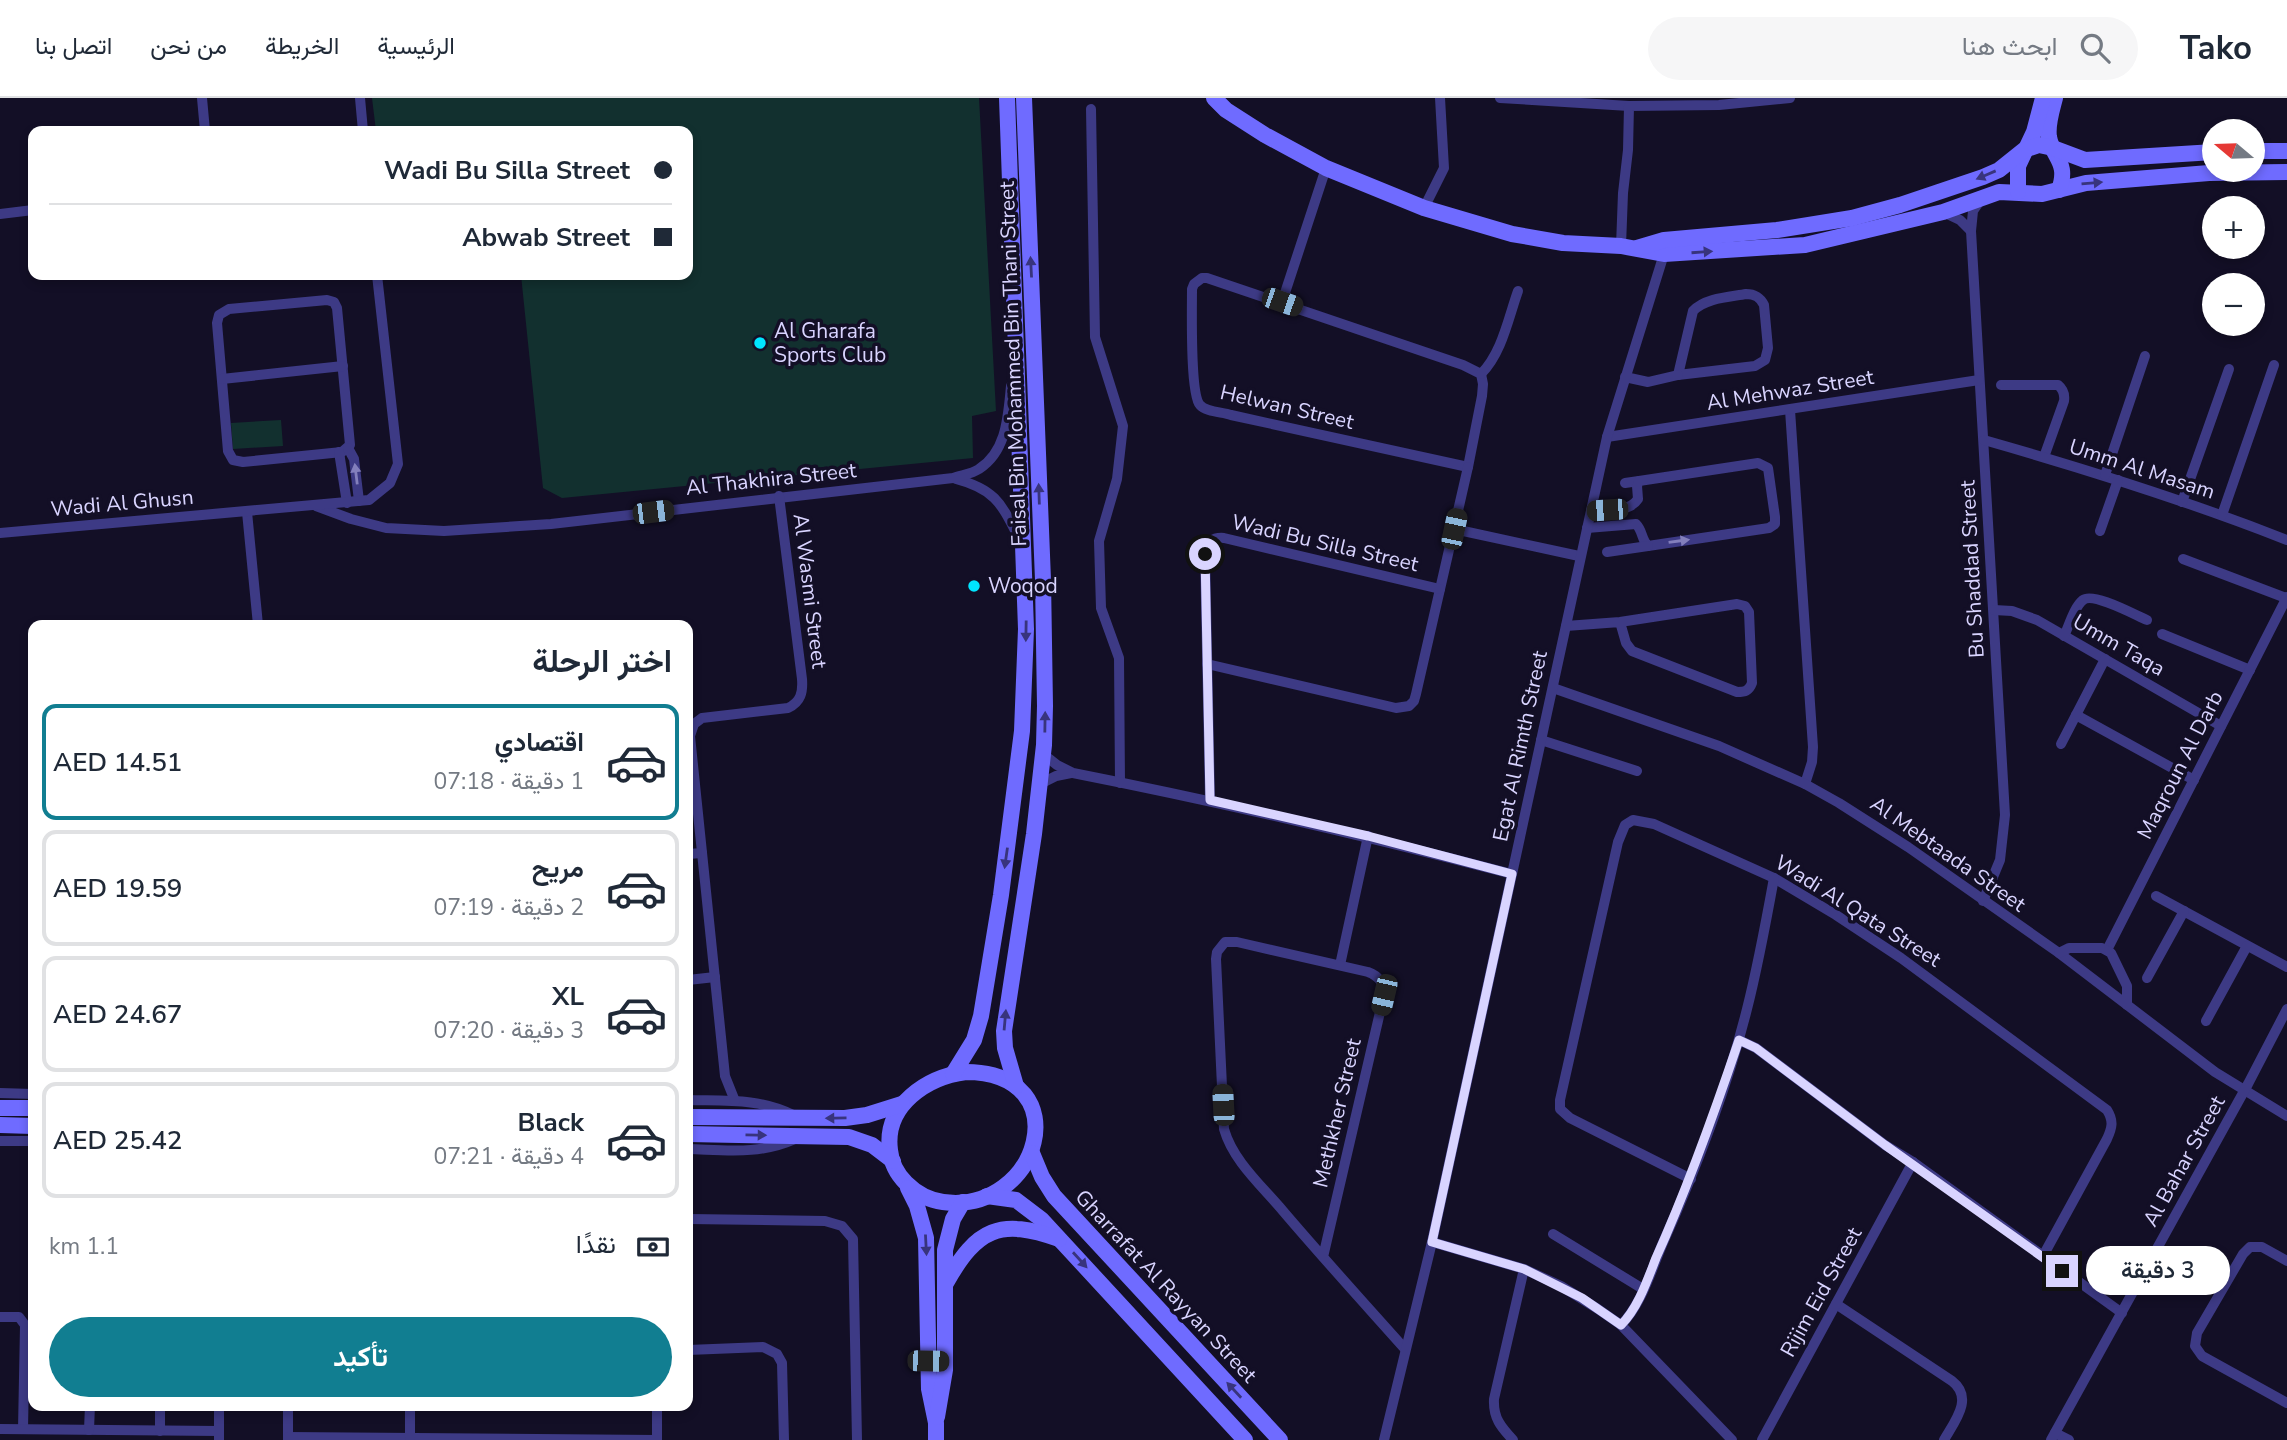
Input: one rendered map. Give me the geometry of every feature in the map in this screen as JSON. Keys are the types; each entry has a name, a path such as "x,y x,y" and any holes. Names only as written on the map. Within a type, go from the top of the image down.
{"street":[{"path":"202,98 205,126"},
{"path":"360,98 363,126"},
{"name":"Faisal Bin Mohammed Bin Thani Street","path":"953,1074 974,1040 981,1016 1001,895 1022,731 1026,629 1007,98"},
{"name":"Faisal Bin Mohammed Bin Thani Street","path":"1016,1086 1005,1048 1004,1031 1041,784 1045,706 1044,592 1024,98"},
{"path":"1214,98 1226,110 1255,129 1325,168 1424,208 1512,234 1563,243 1628,247 1805,245 1943,212 1999,192 2042,194 2086,183 2209,173 2287,172"},
{"path":"1424,208 1444,168 1440,98"},
{"path":"1500,98 1629,106 1732,105 1790,98"},
{"path":"2018,192 2017,174 2024,150 2034,132 2043,98"},
{"path":"2055,98 2049,129 2053,148 2060,158 2062,171 2059,190"},
{"path":"1628,247 1623,193 1629,106"},
{"path":"1091,109 1095,337 1123,426 1117,479 1099,541 1101,608 1118,657 1120,783"},
{"path":"1664,247 1852,218 1983,177 1999,170 2024,150 2039,145 2085,160 2202,153"},
{"path":"2265,151 2287,151"},
{"path":"1282,302 1325,168"},
{"name":"Bu Shaddad Street","path":"1982,197 1973,211 1971,231 2005,815 2000,860 1983,901"},
{"path":"0,214 28,211"},
{"path":"1943,212 1960,220 1971,231"},
{"name":"Egat Al Rimth Street","path":"1382,1440 1432,1242 1607,437 1664,247"},
{"name":"Helwan Street","path":"1468,467 1231,415 1200,405 1196,394 1192,344 1192,289 1197,280 1207,278 1463,365 1481,374"},
{"path":"347,503 344,450 351,441 337,307 332,300 229,309 221,312 217,319 228,451 233,460 243,462 344,450 354,459 359,501 369,500 390,483 398,464 378,280"},
{"path":"1207,664 1403,708 1414,701 1468,467 1482,396 1481,374 1496,353 1518,291"},
{"path":"1625,377 1647,382 1760,364 1767,355 1768,348 1764,305 1761,299 1746,294 1699,304 1689,320 1678,375"},
{"name":"Al Thakhira Street","path":"316,506 351,519 405,530 444,531 551,524 953,478 977,471 991,460 1003,440 1016,338"},
{"path":"2105,475 2145,356"},
{"path":"2222,515 2274,365"},
{"path":"222,379 343,366"},
{"path":"2182,502 2230,369"},
{"name":"Al Mehwaz Street","path":"1607,437 1979,380"},
{"path":"2001,385 2061,387 2064,401 2044,457"},
{"path":"1790,410 1813,747 1812,762 1805,784"},
{"name":"Umm Al Masam","path":"1984,440 2105,475 2287,540"},
{"path":"1607,552 1769,528 1775,524 1768,468 1758,463 1625,483"},
{"name":"Al Thakhira Street","path":"953,478 976,484 991,493 1002,506 1024,546"},
{"path":"2100,531 2118,480"},
{"path":"1591,511 1624,509 1634,505 1638,499 1639,481"},
{"name":"Al Wasmi Street","path":"693,727 702,718 788,708 795,705 801,695 802,679 779,496"},
{"name":"Wadi Al Ghusn","path":"0,533 359,501"},
{"path":"247,512 258,620"},
{"path":"1587,528 1636,524 1648,546"},
{"path":"1454,529 1579,556"},
{"name":"Wadi Bu Silla Street","path":"1210,800 1205,548 1213,539 1224,538 1440,589"},
{"path":"2183,559 2287,597"},
{"name":"Maqroun Al Darb","path":"2107,950 2287,597"},
{"path":"2064,636 2080,603 2088,598 2097,599 2147,620"},
{"path":"1566,626 1620,622 1737,604 1745,606 1749,612 1750,688 1745,692 1737,692 1632,651 1626,643 1620,622"},
{"name":"Umm Taqa","path":"1994,610 2025,615 2221,726"},
{"path":"2162,634 2250,670"},
{"path":"2061,744 2105,659"},
{"name":"Al Mebtaada Street","path":"1553,688 1719,746 1805,784 1899,840 2059,953 2200,1061 2287,1116"},
{"path":"2077,715 2194,780"},
{"path":"1541,740 1637,771"},
{"path":"1043,754 1073,773 1210,800 1368,836 1512,874"},
{"name":"Al Wasmi Street","path":"693,765 725,1076 735,1101"},
{"path":"1041,784 1056,776 1073,773"},
{"name":"Wadi Al Qata Street","path":"1690,1179 1570,1118 1560,1109 1618,842 1629,821 1639,820 1654,824 1774,878 1836,915 1901,958 2107,1110 2112,1126 2107,1139 2043,1256"},
{"path":"1340,965 1368,836"},
{"path":"693,854 702,853"},
{"path":"1621,1325 1643,1289 1690,1179 1739,1040 1774,878"},
{"path":"2156,896 2287,967"},
{"path":"2147,978 2184,911"},
{"name":"Methkher Street","path":"1323,1257 1384,995 1383,985 1376,975 1231,941 1220,946 1216,958 1224,1129 1227,1140 1246,1168 1323,1257 1405,1349"},
{"path":"2206,1021 2247,946"},
{"path":"2059,953 2069,948 2107,950 2115,958 2127,986 2127,1005"},
{"path":"693,979 715,976"},
{"name":"Al Bahar Street","path":"2053,1437 2287,1009"},
{"path":"1739,1040 1756,1048 2122,1314"},
{"path":"904,1182 928,1199 963,1202 987,1196 1014,1178 1032,1153 1036,1134 1032,1108 1022,1092 1016,1086 991,1074 953,1074 930,1082 914,1092 902,1104 894,1119 890,1133 892,1161 917,1206 926,1238 937,1361"},
{"path":"2,1104 28,1096"},
{"path":"693,1101 735,1101 778,1107 799,1118"},
{"path":"2,1104 28,1107"},
{"path":"693,1116 857,1116 902,1104"},
{"path":"0,1125 28,1126"},
{"path":"693,1134 836,1135 859,1139 872,1145 892,1161"},
{"path":"693,1149 766,1149 802,1136"},
{"path":"0,1140 28,1141"},
{"name":"Gharrafat Al Rayyan Street","path":"1032,1153 1054,1196 1280,1440"},
{"name":"Rijim Eid Street","path":"1762,1440 1913,1163"},
{"path":"987,1196 1021,1202 1041,1219 1232,1432 1245,1440"},
{"path":"936,1440 936,1423 929,1389 937,1361 947,1237 963,1202"},
{"path":"693,1219 825,1221 842,1226 853,1239 857,1440"},
{"path":"945,1285 970,1246 1003,1229 1021,1228 1062,1240"},
{"path":"1553,1234 1643,1289"},
{"path":"1432,1242 1524,1269 1582,1298 1621,1325 1732,1440"},
{"path":"2287,1261 2262,1247 2250,1247 2243,1254 2197,1333 2195,1346 2202,1356 2287,1402"},
{"path":"1513,1440 1498,1422 1494,1399 1524,1269"},
{"path":"1836,1304 1960,1388 1963,1399 1961,1410 1944,1440"},
{"path":"0,1317 19,1317 25,1325 23,1429"},
{"path":"693,1350 763,1347 778,1354 782,1363 784,1440"},
{"path":"91,1411 93,1433"},
{"path":"160,1411 160,1431"},
{"path":"0,1429 23,1429 47,1435 160,1431 219,1436 219,1411"},
{"path":"288,1411 288,1438 657,1440 657,1411"},
{"path":"410,1411 410,1437"},
{"path":"2053,1437 2069,1440"}],"green space":[{"name":"Al Gharafa Sports Club","path":"372,98 979,98 996,411 972,416 973,458 562,498 543,488 522,280 693,280 693,126 375,126"},
{"path":"281,420 283,446 233,449 231,423"}],"place":[{"name":"Al Gharafa Sports Club","path":"760,343"},
{"name":"Woqod","path":"974,586"}],"route":[{"path":"1205,554 1210,800 1368,836 1512,874 1432,1242 1524,1269 1582,1298 1621,1325 1643,1289 1675,1216 1707,1136 1739,1040 1756,1048 1885,1145 2062,1271"}]}
